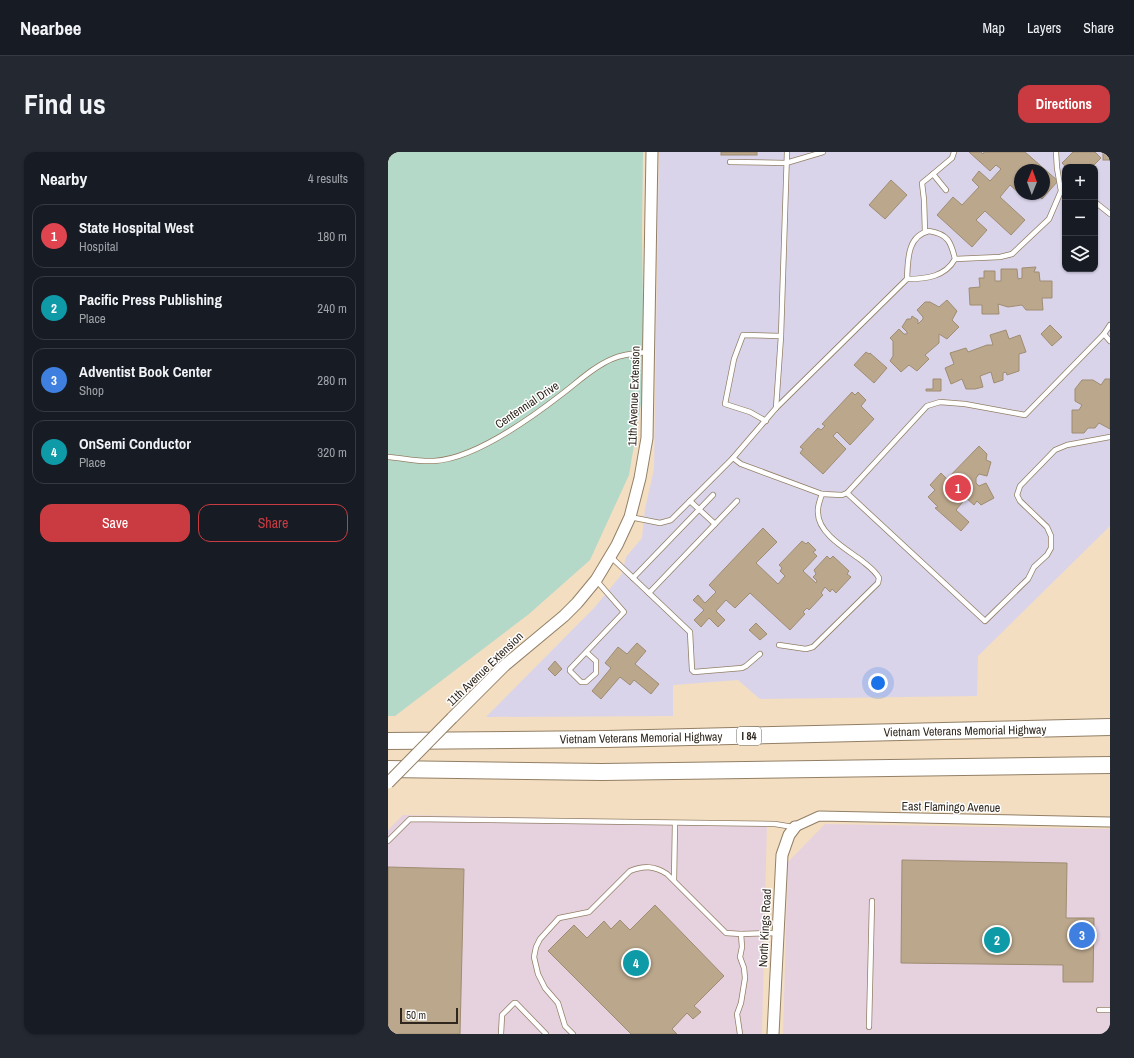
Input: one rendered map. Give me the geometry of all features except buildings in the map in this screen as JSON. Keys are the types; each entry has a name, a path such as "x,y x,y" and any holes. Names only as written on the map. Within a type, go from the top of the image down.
{"highway":[{"name":"Vietnam Veterans Memorial Highway","path":"388,741 607,739 1110,727"},
{"path":"388,769 602,772 1110,764"}],"street":[{"name":"11th Avenue Extension","path":"388,783 504,666 564,616 577,603 596,580 610,557 630,517 640,478 647,438 652,152"},
{"name":"East Flamingo Avenue","path":"794,828 819,816 1110,822"},
{"name":"North Kings Road","path":"773,1034 782,855 789,835 794,828"}],"lane":[{"path":"776,408 781,336 787,152"},
{"path":"730,162 786,163 823,152"},
{"path":"925,232 922,183 952,158 954,152"},
{"path":"1056,152 1057,168 1062,187"},
{"path":"932,174 946,190"},
{"path":"907,279 922,279 934,276 943,272 956,259 1000,257 1012,254 1049,219 1062,193"},
{"path":"1098,204 1110,214"},
{"path":"630,517 660,523 666,522 675,516 733,458 776,408 907,279 910,248 916,238 922,233 929,231 938,232 946,237 952,245 956,259"},
{"path":"733,458 741,464 822,494 842,495 847,493 927,406 940,402 965,404 1026,415 1104,334 1110,325"},
{"path":"1104,334 1110,341"},
{"path":"766,421 750,412 725,404 734,359 743,335 781,336"},
{"name":"Centennial Drive","path":"388,457 434,461 457,457 512,430 599,366 618,357 649,352"},
{"path":"847,493 985,621 1028,579 1034,568 1047,555 1051,548 1051,536 1047,527 1020,501 1017,495 1020,486 1055,450 1067,445 1110,437"},
{"path":"779,645 806,649 813,648 878,583 879,578 873,570 822,528 819,523 818,513 822,494"},
{"path":"633,578 713,495"},
{"path":"690,501 715,524"},
{"path":"649,593 738,501"},
{"path":"610,557 690,632 692,670 694,672 742,668 760,654"},
{"path":"586,652 596,661 596,673 586,682 581,682 570,671 570,669 586,652 624,612 596,580"},
{"path":"388,841 410,819 775,824 794,828"},
{"path":"674,880 675,823"},
{"path":"573,1034 565,1026 558,1003 545,988 538,974 534,957 536,947 540,939 559,918 589,912 630,871 637,868 648,867 661,870 674,880 726,933 777,933"},
{"path":"869,1027 872,901"},
{"path":"740,1034 737,1014 741,1003 745,978 744,968 740,957 742,947 741,934"},
{"path":"500,1034 502,1015 514,1003 516,1003 543,1033"},
{"path":"1099,1010 1110,1010"}],"shaded area":[{"path":"659,152 1110,152 1110,526 978,656 977,696 760,699 738,680 673,685 673,716 486,717 594,608 622,574 626,557 642,538 645,509 654,469"},
{"path":"403,815 767,822 762,1034 388,1034 388,830"},
{"path":"825,824 1110,829 1110,1034 783,1034 788,862"}],"green space":[{"path":"388,152 643,152 642,232 644,386 629,475 590,560 529,614 395,716 388,716"}],"place":[{"name":"State Hospital West","path":"958,488"},
{"name":"Adventist Book Center","path":"1082,935"},
{"name":"Pacific Press Publishing","path":"997,940"},
{"name":"OnSemi Conductor","path":"636,963"}]}
